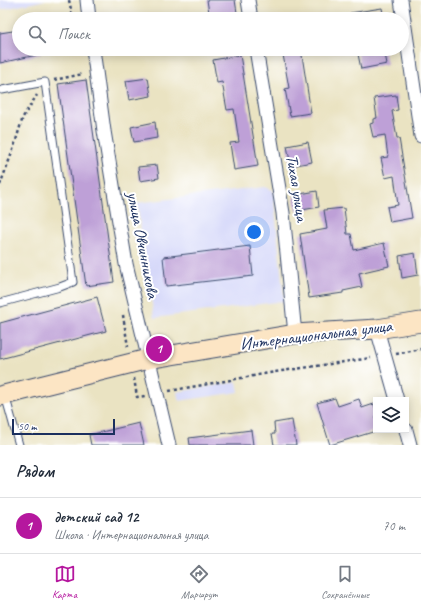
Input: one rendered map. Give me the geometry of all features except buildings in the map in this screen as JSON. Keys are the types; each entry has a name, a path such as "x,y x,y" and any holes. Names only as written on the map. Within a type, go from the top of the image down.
{"main road":[{"name":"Интернациональная улица","path":"3,396 140,361 295,334 377,329 421,322"}],"street":[{"path":"87,0 89,12"},
{"path":"248,0 250,12"},
{"path":"401,0 403,12"},
{"path":"409,54 421,136"},
{"name":"улица Овчинникова","path":"94,56 104,131 140,361 156,394 169,445"},
{"name":"Тихая улица","path":"257,56 283,213 295,334"},
{"path":"377,329 396,397"},
{"path":"407,433 410,445"}],"lane":[{"path":"0,303 60,287 73,282 45,82 2,90"},
{"path":"3,396 19,445"}],"path":[{"path":"69,0 72,12"},
{"path":"82,68 83,74"},
{"path":"0,185 23,117 45,82 83,74 90,74"},
{"path":"0,175 1,180"},
{"path":"123,312 125,335 140,361 137,397 275,372 421,349"}],"shaded area":[{"path":"0,0 46,0 0,10"},
{"path":"265,187 273,190 284,301 154,318 137,203"},
{"path":"237,382 239,392 179,401 177,392"}],"place":[{"name":"детский сад 12","path":"159,349"}]}
